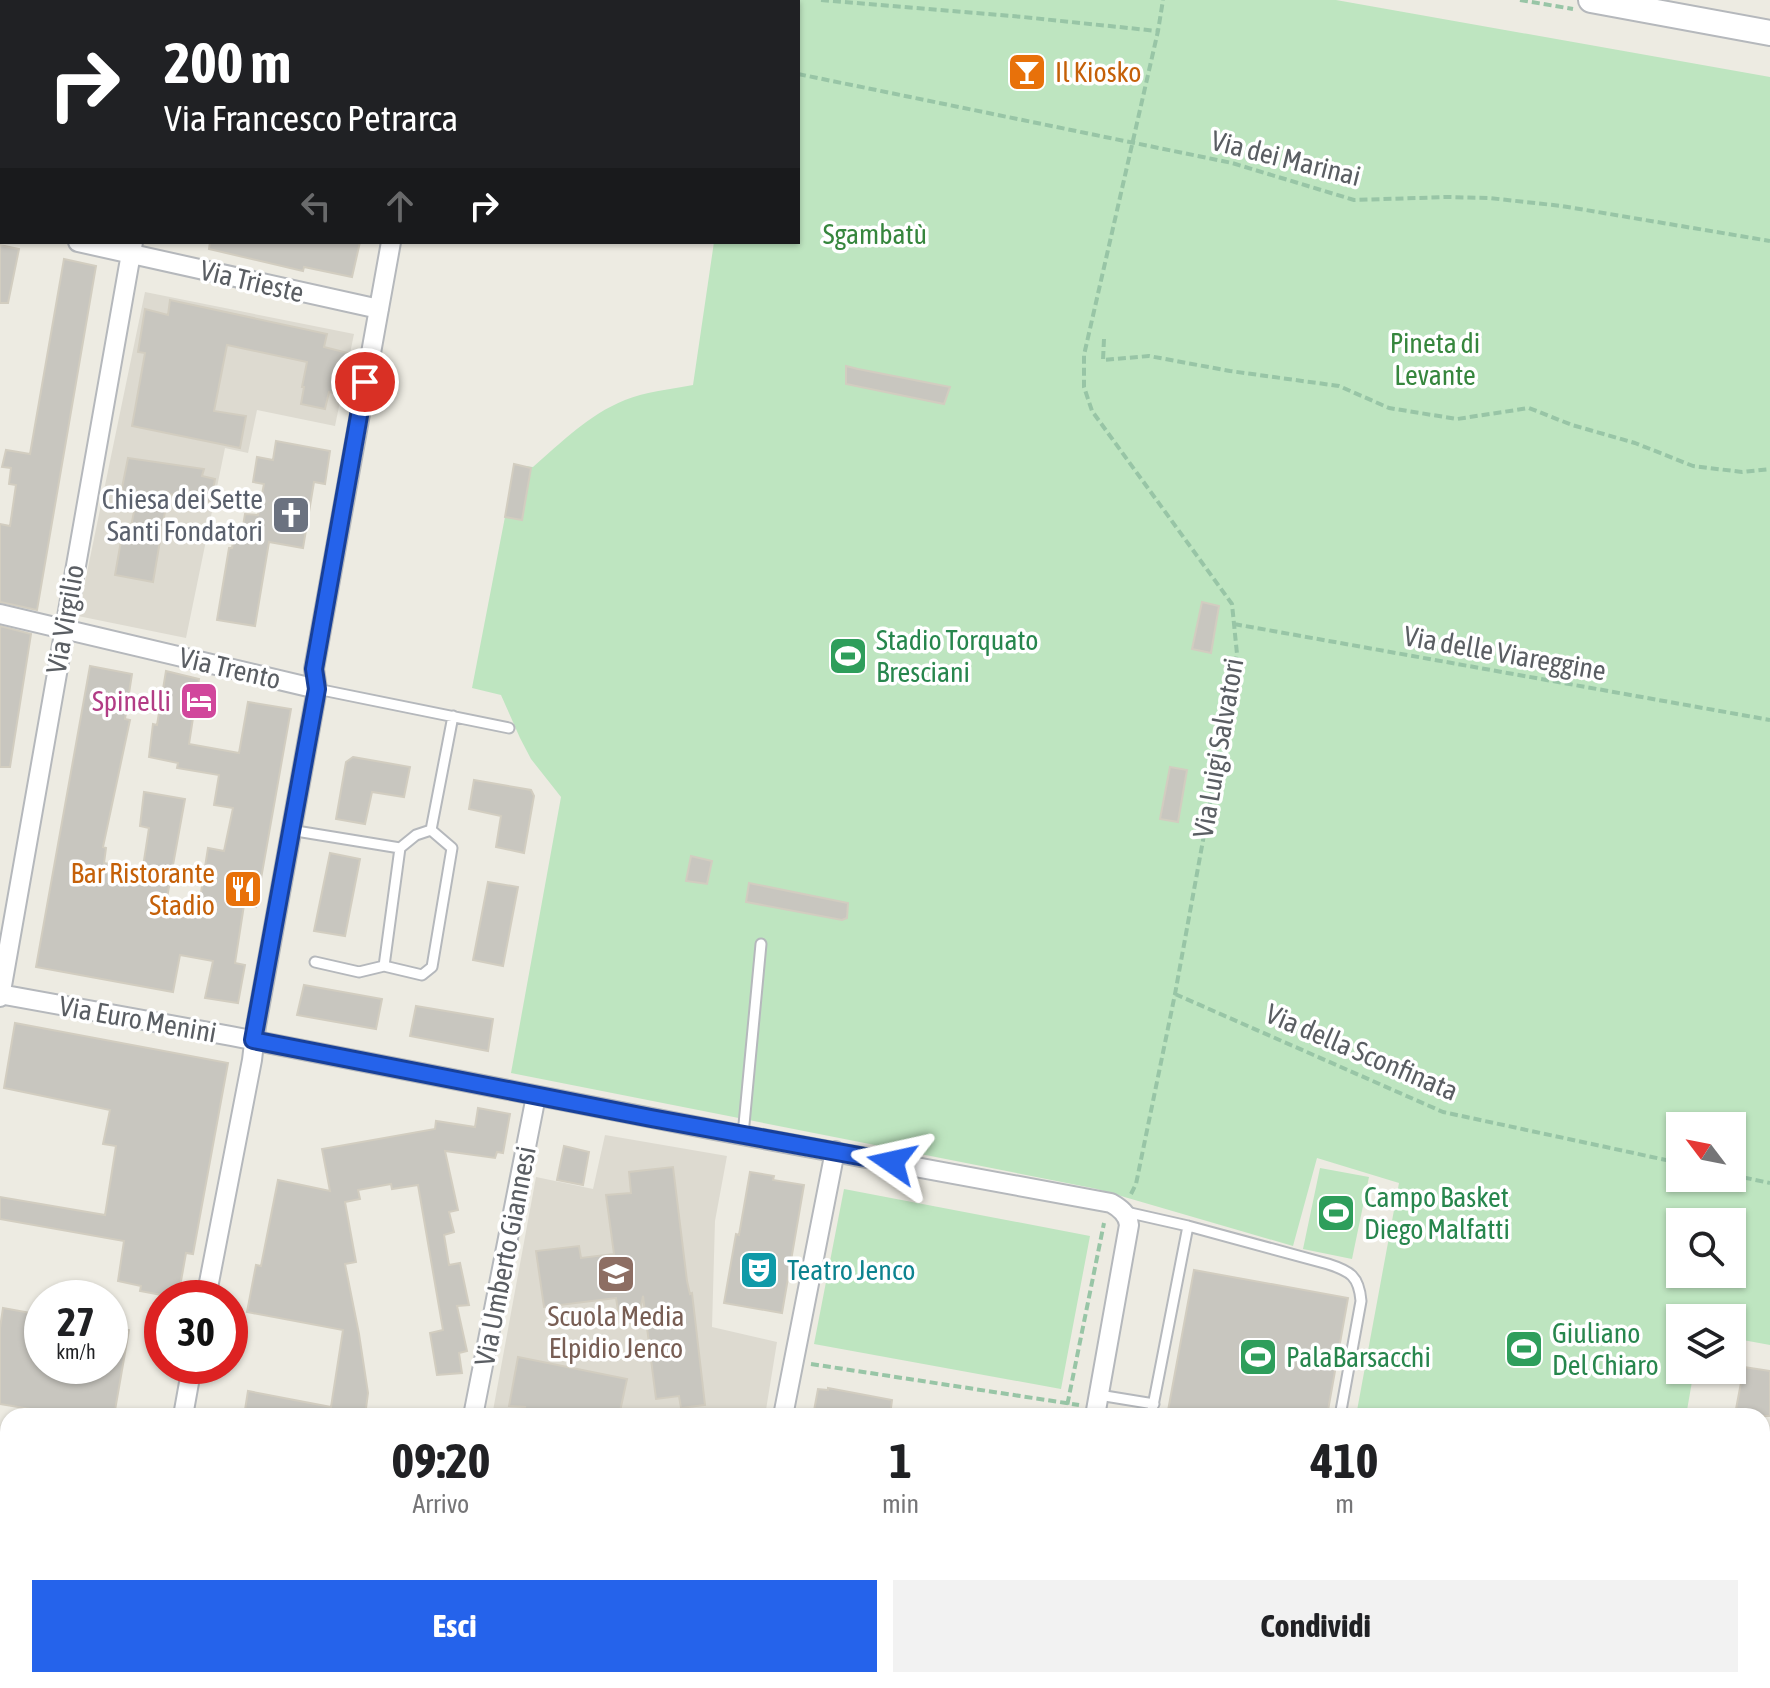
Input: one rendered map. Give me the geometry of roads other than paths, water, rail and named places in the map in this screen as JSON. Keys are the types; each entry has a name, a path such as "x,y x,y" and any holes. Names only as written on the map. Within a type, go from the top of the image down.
{"street":[{"path":"1591,0 1770,33"},
{"name":"Via Trieste","path":"96,244 132,248 379,309"},
{"path":"209,1280 252,1060 253,1040 317,689 314,669 391,244"},
{"name":"Via Virgilio","path":"0,995 132,248"},
{"name":"Via Trento","path":"0,614 317,689"},
{"name":"Via Euro Menini","path":"0,995 1101,1200 1122,1211"},
{"name":"Via Umberto Giannesi","path":"475,1408 536,1096"},
{"path":"784,1408 835,1151"},
{"path":"1097,1406 1126,1246 1128,1220 1122,1211"},
{"path":"184,1408 189,1384"}],"lane":[{"name":"Via Trento","path":"317,689 509,728"},
{"path":"431,830 453,716"},
{"path":"290,830 400,848"},
{"path":"384,966 400,848 416,835 431,830"},
{"path":"315,962 359,972 384,966 422,975 432,967 452,848 431,830"},
{"path":"743,1135 761,944"},
{"path":"1122,1211 1328,1264 1350,1273 1360,1290 1360,1312 1342,1408"},
{"path":"1153,1408 1188,1226"},
{"path":"1097,1406 1154,1404"}],"place":[{"name":"Il Kiosko","path":"1027,72"},
{"name":"Chiesa dei Sette Santi Fondatori","path":"291,515"},
{"name":"Stadio Torquato Bresciani","path":"848,656"},
{"name":"Spinelli","path":"199,701"},
{"name":"Bar Ristorante Stadio","path":"243,889"},
{"name":"Campo Basket Diego Malfatti","path":"1336,1213"},
{"name":"Teatro Jenco","path":"759,1270"},
{"name":"Scuola Media Elpidio Jenco","path":"616,1274"},
{"name":"Giuliano Del Chiaro","path":"1524,1349"},
{"name":"PalaBarsacchi","path":"1258,1357"}],"park label":[{"name":"Sgambatù","path":"875,234"},
{"name":"Pineta di Levante","path":"1435,359"}]}
